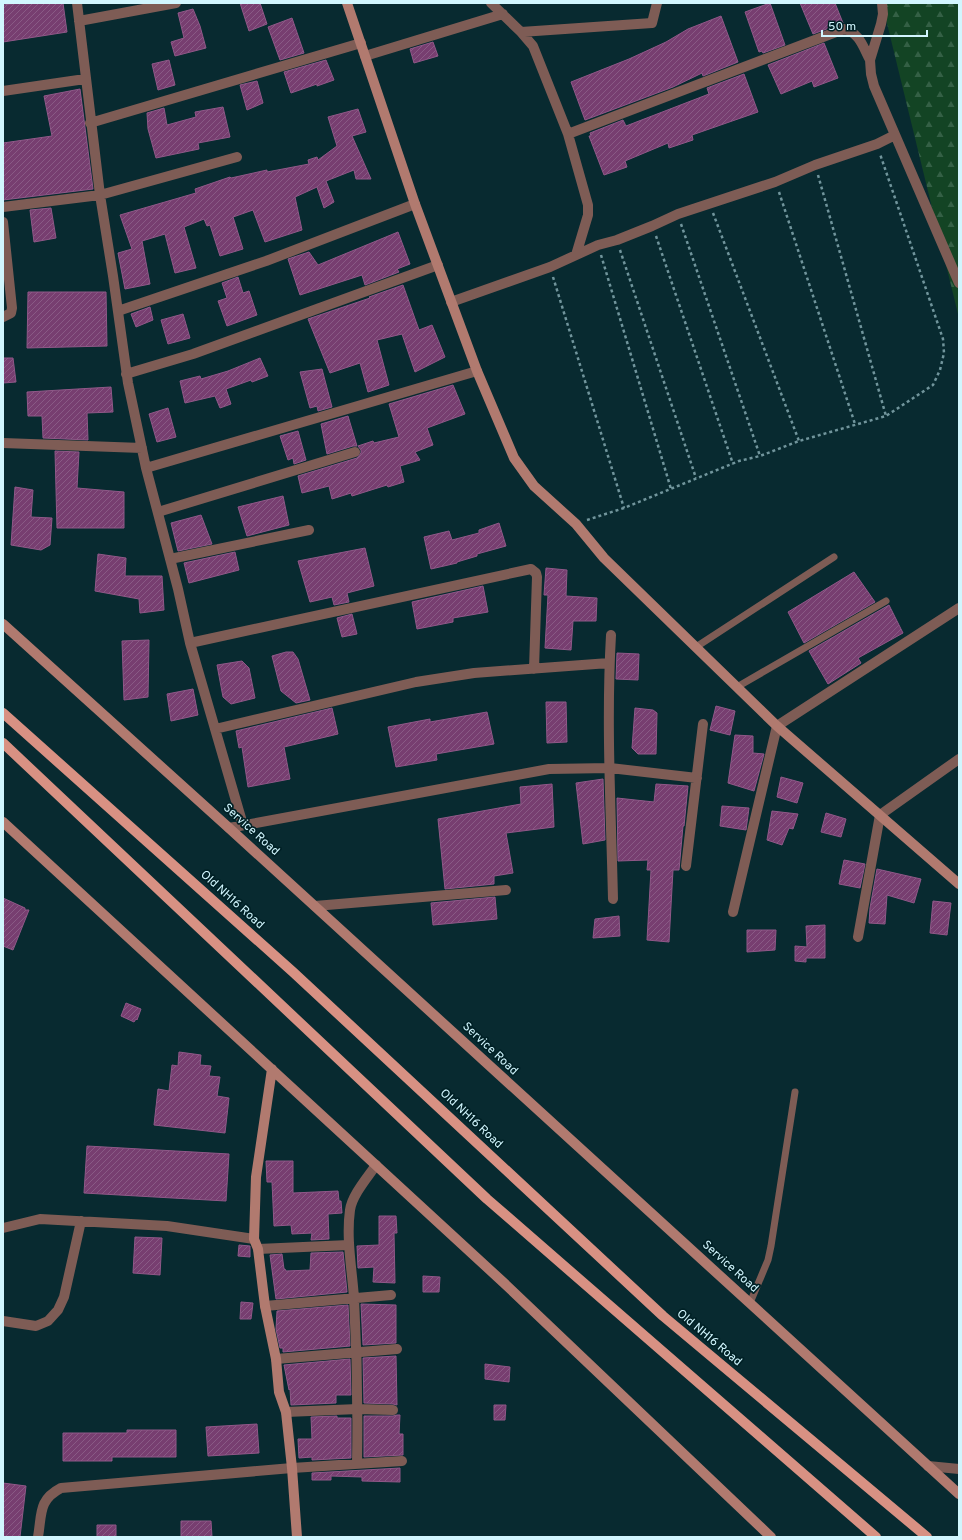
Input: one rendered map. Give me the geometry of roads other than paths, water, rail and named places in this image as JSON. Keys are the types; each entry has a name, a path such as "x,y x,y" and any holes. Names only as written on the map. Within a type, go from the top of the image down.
{"main road":[{"name":"Old NH16 Road","path":"3,713 293,972 663,1316 902,1514 927,1537"},
{"path":"3,743 486,1199 875,1536"}],"street":[{"path":"77,3 90,123 126,374 146,468 190,643 242,825"},
{"path":"79,21 176,3"},
{"path":"347,3 415,204 477,371 514,458 534,486 576,524 604,558 777,726 959,884"},
{"path":"492,3 533,46 568,134 588,205 586,223 576,255"},
{"path":"521,32 652,23 657,3"},
{"path":"882,3 883,14 881,24 870,60 874,86 959,283"},
{"path":"365,56 503,14"},
{"path":"568,134 844,29 852,31 857,35 870,60"},
{"path":"90,123 360,43"},
{"path":"3,91 85,79"},
{"path":"451,302 550,266 598,245 617,240 678,214 775,182 815,165 877,144 895,135"},
{"path":"3,207 100,195 237,157"},
{"path":"118,311 266,261 415,204"},
{"path":"3,222 12,308 11,313 3,316"},
{"path":"126,374 193,354 438,265"},
{"path":"146,468 477,371"},
{"path":"3,443 142,448"},
{"path":"158,512 355,452"},
{"path":"170,559 309,530"},
{"path":"190,643 531,569 536,573 537,577 534,668"},
{"path":"734,912 777,726 959,608"},
{"name":"Service Road","path":"3,624 315,906 959,1494"},
{"path":"611,635 609,663 613,899"},
{"path":"215,729 416,682 474,673 609,663"},
{"path":"686,866 703,724"},
{"path":"858,937 880,815 959,759"},
{"path":"229,828 549,769 610,768 697,778"},
{"path":"3,822 504,1283 771,1537"},
{"path":"315,906 506,890"},
{"path":"272,1069 256,1177 254,1239 258,1249 265,1306 276,1359 279,1392 286,1412 297,1537"},
{"path":"357,1463 358,1409 354,1297 349,1245 350,1209 353,1200 376,1165"},
{"path":"3,1228 40,1219 167,1226 254,1239"},
{"path":"3,1321 36,1326 48,1321 58,1310 64,1297 81,1221"},
{"path":"258,1249 349,1245"},
{"path":"265,1306 391,1294"},
{"path":"276,1359 396,1349"},
{"path":"286,1412 358,1409 393,1410"},
{"path":"38,1537 44,1501 50,1494 61,1488 292,1468 402,1461"},
{"path":"928,1466 959,1469"}],"lane":[{"path":"696,647 834,556"},
{"path":"737,687 886,601"},
{"path":"750,1303 768,1260 771,1246 795,1092"}]}
